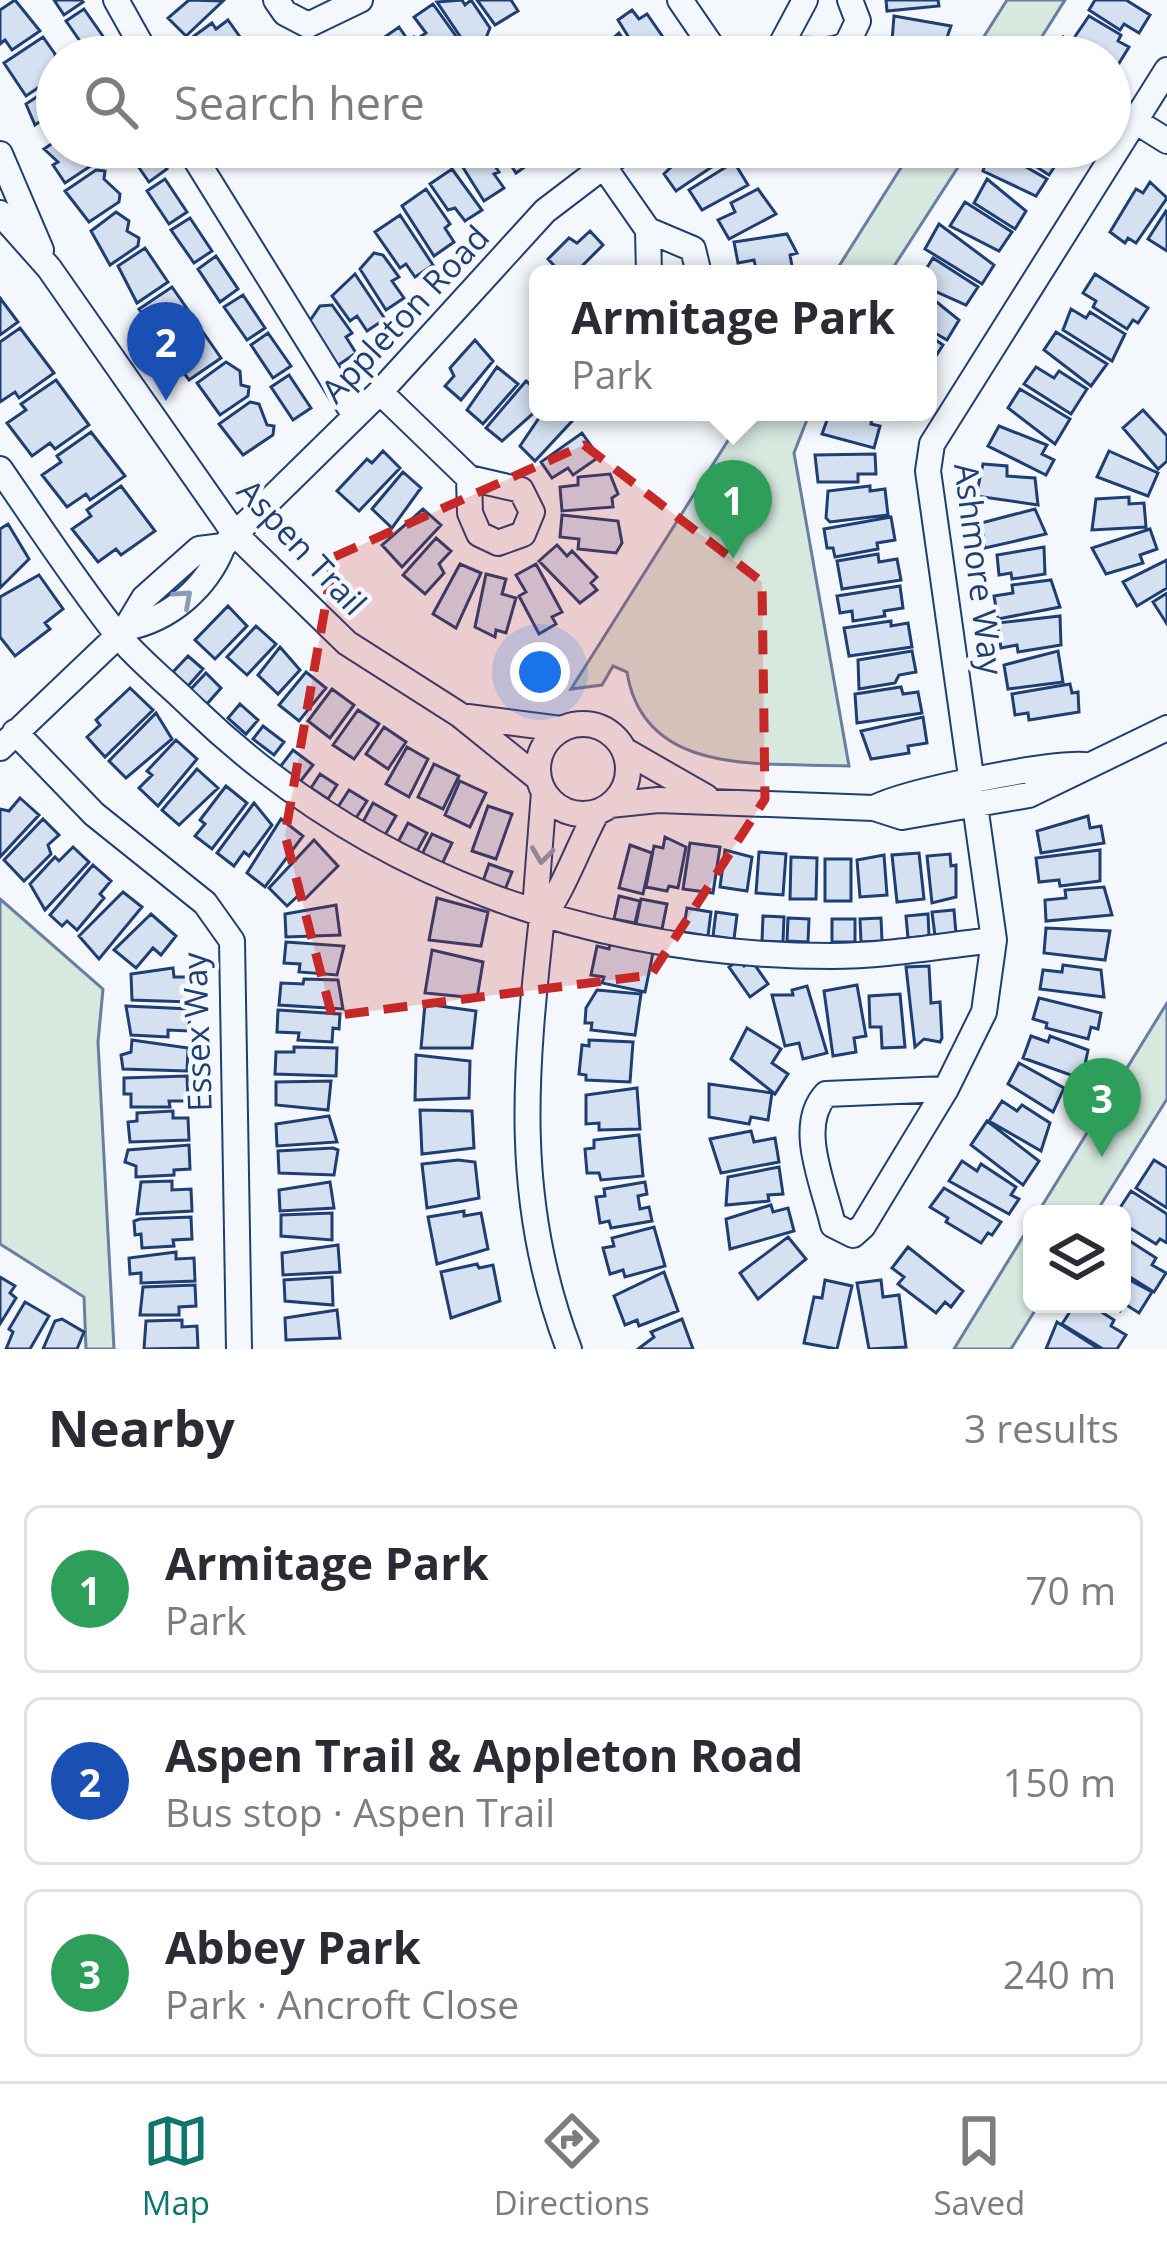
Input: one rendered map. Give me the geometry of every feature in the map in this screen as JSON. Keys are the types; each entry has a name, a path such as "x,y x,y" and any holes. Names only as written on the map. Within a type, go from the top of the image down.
{"street":[{"path":"116,0 136,36"},
{"path":"276,0 284,13 308,25 360,0"},
{"path":"680,0 704,36"},
{"path":"786,36 805,0"},
{"path":"850,0 858,21 851,36"},
{"name":"Ashmore Way","path":"1131,129 1167,70"},
{"path":"1136,121 1167,141"},
{"name":"Aspen Trail","path":"0,154 49,268"},
{"path":"201,168 356,416"},
{"name":"Appleton Road","path":"8,740 122,632 144,598 199,549 229,540 380,392 545,211 597,168"},
{"path":"605,168 648,230 693,249 697,265"},
{"name":"Ashmore Way","path":"946,1089 826,1094 813,1108 811,1127 833,1225 843,1234 853,1235 863,1226 946,1089 984,1012 994,940 928,471 932,444 1106,168"},
{"name":"Aspen Trail","path":"0,213 49,268 229,540 347,643 460,715 566,811 658,800 874,808 898,795 976,796 1055,764 1084,765 1167,728"},
{"path":"648,230 649,265"},
{"path":"380,392 469,478"},
{"path":"0,470 122,632 219,733 334,820 483,898 542,917 694,947 790,955 876,954 994,940"},
{"name":"Aspen Trail","path":"460,715 561,729 590,724 719,803"},
{"path":"561,729 542,750 536,896 542,917 524,1072 526,1170 569,1349"},
{"name":"Essex Way","path":"8,740 205,904 232,941 239,1349"},
{"path":"542,917 555,903 568,865 627,780 624,749"}],"highlighted area":[{"path":"584,445 762,582 765,799 651,975 332,1016 285,835 334,557"}],"shaded area":[{"path":"1007,0 1065,0 1042,36 984,36"},
{"path":"901,168 957,168 895,265 840,265"},
{"path":"740,421 806,421 794,453 849,766 747,763 683,748 657,731 638,707 627,672 613,666 602,685 571,689"},
{"path":"0,899 103,989 98,1042 114,1349 86,1349 84,1297 0,1244"},
{"path":"1167,1003 1167,1099 1101,1205 1043,1205"},
{"path":"1023,1237 1023,1313 1033,1313 1011,1349 954,1349"}],"building":[{"path":"15,0 40,31 12,50 5,40 0,44 0,10"},
{"path":"54,0 81,0 83,2 64,15"},
{"path":"189,0 223,1 186,36 168,18"},
{"path":"462,0 465,5 471,0 490,28 487,36 460,36 437,2"},
{"path":"477,0 511,0 518,11 495,25"},
{"path":"886,0 938,0 939,6 887,11"},
{"path":"1095,0 1126,0 1150,15 1139,33 1124,24 1120,30 1089,10"},
{"path":"433,4 456,36 422,36 426,33 414,17"},
{"path":"84,9 103,36 76,36 66,21"},
{"path":"632,10 639,19 647,14 662,36 628,36 618,20"},
{"path":"894,16 951,26 948,36 892,36"},
{"path":"1089,16 1121,35 1120,36 1075,36"},
{"path":"228,20 239,36 194,36 212,23 216,29"},
{"path":"36,42 36,89 26,96 4,63"},
{"path":"36,97 35,125 26,104"},
{"path":"55,168 88,168 65,183"},
{"path":"139,168 166,168 167,169 149,182"},
{"path":"463,168 496,168 499,172 494,174 504,188 484,201"},
{"path":"670,168 710,168 676,191 664,174"},
{"path":"724,168 738,168 748,185 702,210 689,190"},
{"path":"1028,168 1047,179 1036,196 983,171"},
{"path":"452,169 482,210 465,221 455,208 448,210 430,184"},
{"path":"96,170 105,171 104,179 120,194 119,202 89,222 65,191"},
{"path":"165,179 187,212 169,224 147,191"},
{"path":"987,179 1026,211 1015,229 974,203"},
{"path":"1150,182 1167,198 1136,243 1128,238 1125,243 1110,232 1136,189 1143,193"},
{"path":"426,189 450,224 445,228 454,242 434,256 402,206"},
{"path":"758,189 776,214 729,239 718,220 735,212 731,203"},
{"path":"965,202 1012,232 999,251 950,226"},
{"path":"116,212 129,221 127,231 139,238 138,246 110,265 91,231"},
{"path":"1167,212 1167,251 1148,239"},
{"path":"400,215 433,265 415,277 406,264 400,268 375,232"},
{"path":"190,218 212,251 194,263 171,230"},
{"path":"939,224 994,265 982,284 925,249"},
{"path":"590,231 603,245 583,265 554,265 548,259 569,238 577,243"},
{"path":"787,234 797,253 790,255 792,265 738,263 734,242"},
{"path":"145,248 168,282 137,303 118,266"},
{"path":"374,253 383,255 399,277 392,281 404,298 386,310 360,269"},
{"path":"216,256 238,289 220,302 198,269"},
{"path":"933,258 978,287 966,305 937,292 937,265 929,265"},
{"path":"355,274 385,319 367,331 357,316 350,321 332,296"},
{"path":"1095,274 1148,308 1138,323 1133,320 1127,329 1093,307 1096,301 1083,293"},
{"path":"172,287 195,320 164,341 139,309"},
{"path":"243,295 265,328 247,340 224,307"},
{"path":"0,298 18,322 0,335"},
{"path":"937,302 959,320 947,340 937,334"},
{"path":"332,305 352,333 346,337 356,353 337,366 309,322 320,306"},
{"path":"1071,309 1086,318 1090,312 1125,334 1112,361 1063,330"},
{"path":"198,325 221,358 189,380 176,362 181,359 167,346"},
{"path":"20,328 54,373 19,398 15,392 0,402 0,342"},
{"path":"1056,332 1107,364 1091,386 1044,350"},
{"path":"268,333 291,366 273,378 251,345"},
{"path":"475,340 493,361 461,400 445,386 454,376 450,368"},
{"path":"226,362 240,371 241,385 249,387 248,396 220,415 197,383"},
{"path":"497,367 518,384 483,424 467,410"},
{"path":"1036,367 1054,378 1059,371 1087,389 1071,414 1024,384"},
{"path":"289,375 311,408 293,420 271,387"},
{"path":"56,380 89,425 55,449 50,443 32,456 7,423 26,410 21,404"},
{"path":"526,381 529,384 529,417 502,441 486,428"},
{"path":"1020,389 1070,419 1055,444 1008,408"},
{"path":"250,402 259,404 267,425 274,426 273,435 243,455 219,424"},
{"path":"1143,410 1167,436 1167,461 1158,469 1123,428"},
{"path":"537,421 572,421 535,461 520,446"},
{"path":"827,421 872,421 880,426 874,448 822,434"},
{"path":"999,426 1047,445 1042,454 1054,460 1046,475 988,446"},
{"path":"91,432 125,476 90,500 86,494 67,507 42,475 61,462 57,456"},
{"path":"582,433 599,457 573,475 568,468 552,478 541,462"},
{"path":"383,451 400,468 359,511 337,491 367,459 372,463"},
{"path":"1109,451 1158,473 1148,496 1097,477"},
{"path":"875,454 876,474 858,474 858,482 818,482 815,455"},
{"path":"983,464 1007,466 1007,476 1035,478 1038,505 976,496"},
{"path":"403,472 421,488 392,528 372,509"},
{"path":"610,474 618,494 612,498 613,507 562,511 560,487 578,485 578,477"},
{"path":"121,486 155,531 121,555 116,549 98,562 72,529 91,516 87,510"},
{"path":"870,486 870,491 885,489 888,515 830,522 826,518 828,491"},
{"path":"1129,497 1129,504 1144,503 1146,527 1092,530 1096,499"},
{"path":"423,509 441,525 402,567 382,545"},
{"path":"1035,509 1046,534 985,548 981,523"},
{"path":"562,515 618,521 622,543 616,553 578,549 579,539 560,537"},
{"path":"891,517 895,540 877,543 878,549 835,557 833,548 827,548 824,529"},
{"path":"8,524 29,559 0,588 0,529"},
{"path":"1150,529 1157,549 1140,555 1143,563 1106,574 1092,548"},
{"path":"436,538 451,551 439,564 444,573 425,594 403,575"},
{"path":"557,545 567,556 572,551 597,577 591,583 597,590 580,603 539,561"},
{"path":"1044,547 1045,574 1012,579 1011,573 999,575 997,555"},
{"path":"878,554 879,562 897,559 901,580 842,589 837,561"},
{"path":"1167,560 1167,588 1137,606 1123,582"},
{"path":"460,564 481,573 456,628 433,614"},
{"path":"536,564 562,612 552,617 556,624 539,634 519,596 526,592 516,575"},
{"path":"486,574 506,579 502,594 516,598 506,633 496,630 495,637 475,627"},
{"path":"39,575 63,609 45,623 50,629 15,656 0,637 0,597"},
{"path":"1051,580 1060,607 998,619 994,596 1013,593 1012,585"},
{"path":"900,586 903,608 853,621 852,611 840,613 837,596"},
{"path":"1167,593 1167,624 1153,602"},
{"path":"228,606 247,626 215,659 195,640"},
{"path":"1060,616 1061,645 1018,652 1017,645 1001,648 997,623"},
{"path":"891,621 891,626 908,623 912,647 849,656 844,628"},
{"path":"256,626 276,644 247,675 227,657"},
{"path":"280,647 300,670 278,694 258,675"},
{"path":"912,651 916,672 899,675 895,683 859,689 858,660"},
{"path":"1058,651 1063,682 1008,689 1004,665"},
{"path":"188,656 203,669 188,686 173,672"},
{"path":"306,672 326,688 299,721 279,705"},
{"path":"206,673 221,688 206,705 190,690"},
{"path":"1070,684 1072,693 1078,692 1079,712 1029,720 1028,713 1015,715 1012,694"},
{"path":"901,687 903,694 918,692 922,713 857,723 855,694"},
{"path":"130,688 153,710 105,757 87,737 100,725 96,720"},
{"path":"332,689 354,705 330,738 308,721"},
{"path":"240,704 258,720 246,734 228,718"},
{"path":"358,710 379,724 354,759 333,745"},
{"path":"156,713 172,739 126,778 109,761"},
{"path":"923,717 927,743 908,746 909,753 871,759 861,731"},
{"path":"263,726 284,742 274,755 253,739"},
{"path":"384,727 406,742 388,769 366,754"},
{"path":"176,740 197,759 158,806 139,788 152,775 147,771"},
{"path":"407,747 428,759 409,797 386,784"},
{"path":"293,750 313,765 300,782 280,767"},
{"path":"434,764 459,776 443,809 418,797"},
{"path":"197,769 218,788 179,825 162,810"},
{"path":"320,774 337,785 328,799 311,788"},
{"path":"460,781 486,793 470,827 445,815"},
{"path":"226,786 247,803 212,849 195,836 205,824 200,820"},
{"path":"349,790 367,801 356,818 338,807"},
{"path":"20,798 39,815 0,857 0,809 9,811"},
{"path":"254,803 272,825 249,856 244,852 234,866 217,853"},
{"path":"373,803 396,816 385,835 363,822"},
{"path":"488,806 512,814 496,859 472,851"},
{"path":"1088,816 1090,828 1101,826 1104,843 1041,853 1037,831"},
{"path":"43,819 59,835 48,845 51,854 24,881 4,860"},
{"path":"281,819 303,836 265,887 247,873"},
{"path":"408,823 427,833 417,851 398,842"},
{"path":"432,834 452,843 442,864 422,854"},
{"path":"665,837 686,847 678,888 669,886 667,891 646,887 654,846 663,848"},
{"path":"314,840 338,866 305,899 300,894 287,906 269,888"},
{"path":"690,843 720,847 713,893 683,889"},
{"path":"630,845 652,853 643,894 619,888"},
{"path":"73,847 89,862 45,910 30,884 55,857 59,861"},
{"path":"725,850 752,857 747,891 720,887"},
{"path":"1100,850 1100,881 1060,886 1059,880 1039,882 1036,858"},
{"path":"759,852 786,854 783,895 756,893"},
{"path":"919,853 924,899 897,902 892,855"},
{"path":"950,854 951,866 956,865 956,897 932,903 927,856"},
{"path":"884,855 887,895 860,897 857,860"},
{"path":"791,857 817,858 816,899 790,899"},
{"path":"825,859 851,859 851,901 825,901"},
{"path":"489,864 512,872 504,892 482,884"},
{"path":"93,865 111,881 100,894 104,898 77,930 67,921 62,926 50,915"},
{"path":"1104,887 1112,915 1046,921 1045,900 1066,898 1065,890"},
{"path":"123,892 142,907 99,959 79,936"},
{"path":"619,896 640,901 635,923 614,919"},
{"path":"437,898 488,912 481,946 429,940"},
{"path":"641,899 667,904 662,929 636,924"},
{"path":"336,905 340,935 286,937 285,914"},
{"path":"687,908 711,912 708,936 683,932"},
{"path":"954,910 956,934 935,936 932,912"},
{"path":"716,912 737,915 734,939 713,936"},
{"path":"151,914 176,936 161,955 153,948 136,968 114,950"},
{"path":"928,914 929,936 908,938 906,916"},
{"path":"763,916 784,917 783,942 762,941"},
{"path":"788,918 809,919 808,942 787,941"},
{"path":"881,918 882,941 861,942 860,919"},
{"path":"832,919 855,919 855,942 832,942"},
{"path":"1046,928 1110,931 1105,960 1044,953"},
{"path":"611,940 654,948 645,992 602,983 604,977 591,975 597,946 609,949"},
{"path":"286,942 344,946 337,975 299,972 300,964 284,963"},
{"path":"432,950 483,962 477,998 425,993"},
{"path":"739,960 744,966 752,961 768,984 750,997 729,967"},
{"path":"1063,965 1101,970 1104,997 1040,989 1043,970 1062,972"},
{"path":"929,966 931,1003 940,1002 942,1038 940,1042 924,1039 915,1047 906,967"},
{"path":"173,968 174,977 189,977 190,1002 132,1000 131,974"},
{"path":"304,979 338,980 343,1009 279,1005 281,983 303,984"},
{"path":"857,985 866,1036 854,1038 856,1052 833,1056 824,991"},
{"path":"807,986 827,1053 803,1059 799,1043 785,1046 772,995 793,995 792,990"},
{"path":"597,990 641,994 635,1035 591,1030 592,1023 585,1023 586,1008"},
{"path":"900,994 905,1047 882,1048 881,1027 870,1027 869,996"},
{"path":"1039,998 1101,1013 1098,1029 1091,1027 1088,1039 1046,1028 1047,1023 1033,1019"},
{"path":"425,1004 476,1011 472,1048 421,1048"},
{"path":"126,1006 190,1009 189,1031 168,1030 168,1037 131,1035"},
{"path":"278,1010 340,1014 339,1029 333,1028 332,1042 298,1040 299,1033 277,1032"},
{"path":"747,1028 781,1049 772,1063 788,1074 775,1094 731,1059"},
{"path":"1031,1036 1048,1042 1050,1036 1088,1050 1082,1079 1023,1058"},
{"path":"132,1040 188,1048 187,1071 123,1069 121,1055 131,1052"},
{"path":"589,1040 633,1042 630,1082 586,1080 586,1075 579,1074 582,1045 589,1046"},
{"path":"294,1047 337,1048 336,1076 275,1074 276,1052 294,1052"},
{"path":"416,1055 470,1061 469,1098 415,1100"},
{"path":"1019,1063 1064,1088 1053,1112 1008,1084"},
{"path":"187,1076 188,1101 169,1101 170,1107 131,1107 131,1094 124,1094 124,1078"},
{"path":"331,1081 328,1110 276,1105 276,1082"},
{"path":"709,1084 772,1093 768,1120 751,1117 749,1124 709,1117"},
{"path":"637,1088 640,1129 599,1130 599,1123 586,1124 586,1095"},
{"path":"1002,1101 1017,1111 1022,1105 1050,1123 1041,1151 989,1121"},
{"path":"420,1110 472,1111 474,1148 422,1154"},
{"path":"173,1111 173,1118 188,1118 189,1140 130,1142 128,1122 137,1121 137,1113"},
{"path":"329,1116 337,1142 277,1146 276,1124"},
{"path":"987,1121 1039,1161 1023,1185 971,1145"},
{"path":"751,1131 754,1142 775,1138 779,1162 721,1173 710,1139"},
{"path":"639,1135 643,1176 601,1180 599,1173 587,1173 585,1149 594,1148 594,1140"},
{"path":"189,1145 190,1169 174,1170 174,1175 136,1177 136,1166 125,1162 128,1150"},
{"path":"338,1150 334,1175 279,1173 278,1151"},
{"path":"1154,1160 1167,1168 1167,1208 1136,1188"},
{"path":"962,1161 977,1171 981,1164 1016,1187 1011,1195 1019,1199 1009,1214 949,1181"},
{"path":"475,1162 479,1198 427,1208 422,1164"},
{"path":"779,1167 783,1194 768,1195 769,1201 726,1205 728,1177"},
{"path":"172,1181 172,1190 191,1189 192,1211 137,1214 141,1182"},
{"path":"330,1182 334,1208 280,1211 279,1190"},
{"path":"645,1182 647,1194 638,1196 640,1209 649,1207 652,1221 611,1228 609,1221 600,1223 596,1197 605,1196 604,1189"},
{"path":"944,1188 1001,1222 992,1235 988,1233 981,1243 930,1207"},
{"path":"1131,1191 1167,1214 1167,1243 1160,1239 1156,1244 1131,1229 1131,1205 1122,1205"},
{"path":"771,1205 773,1212 788,1208 794,1231 730,1249 726,1219"},
{"path":"464,1211 464,1216 481,1213 488,1249 437,1264 428,1217"},
{"path":"332,1213 332,1240 281,1236 281,1215"},
{"path":"191,1217 192,1239 173,1240 174,1246 142,1248 141,1234 135,1235 134,1221 140,1219"},
{"path":"654,1227 665,1266 625,1277 623,1270 610,1274 603,1248 614,1246 612,1238"},
{"path":"788,1237 806,1259 758,1299 740,1273"},
{"path":"1131,1242 1156,1258 1152,1265 1166,1273 1154,1292 1131,1278"},
{"path":"338,1245 340,1272 283,1275 282,1253"},
{"path":"908,1247 963,1291 951,1307 945,1302 936,1313 898,1284 904,1277 892,1268"},
{"path":"176,1252 176,1259 194,1258 195,1281 141,1283 141,1273 130,1274 129,1258"},
{"path":"477,1264 479,1268 493,1265 500,1301 451,1318 441,1272"},
{"path":"664,1272 678,1311 639,1326 637,1320 625,1325 614,1296"},
{"path":"0,1277 15,1286 10,1293 16,1298 0,1324"},
{"path":"332,1277 333,1305 285,1301 284,1280"},
{"path":"825,1280 852,1286 837,1349 804,1343 814,1297 822,1298"},
{"path":"881,1280 883,1297 899,1295 906,1347 869,1349 857,1283"},
{"path":"1131,1281 1152,1292 1139,1313 1131,1308"},
{"path":"195,1285 196,1306 179,1307 179,1315 140,1315 143,1287"},
{"path":"25,1302 49,1316 30,1349 6,1349 13,1332 9,1329"},
{"path":"337,1310 340,1338 286,1340 285,1318"},
{"path":"1069,1313 1103,1313 1114,1320 1111,1326 1126,1335 1117,1349 1103,1349 1062,1324"},
{"path":"62,1319 84,1332 77,1349 43,1349 55,1321"},
{"path":"682,1319 693,1349 638,1349 654,1337 651,1332"},
{"path":"182,1320 182,1327 197,1326 198,1348 144,1349 146,1321"},
{"path":"1057,1322 1099,1349 1046,1349"}],"place":[{"name":"Aspen Trail & Appleton Road","path":"166,401"},
{"name":"Armitage Park","path":"733,559"},
{"name":"Abbey Park","path":"1102,1157"}]}
